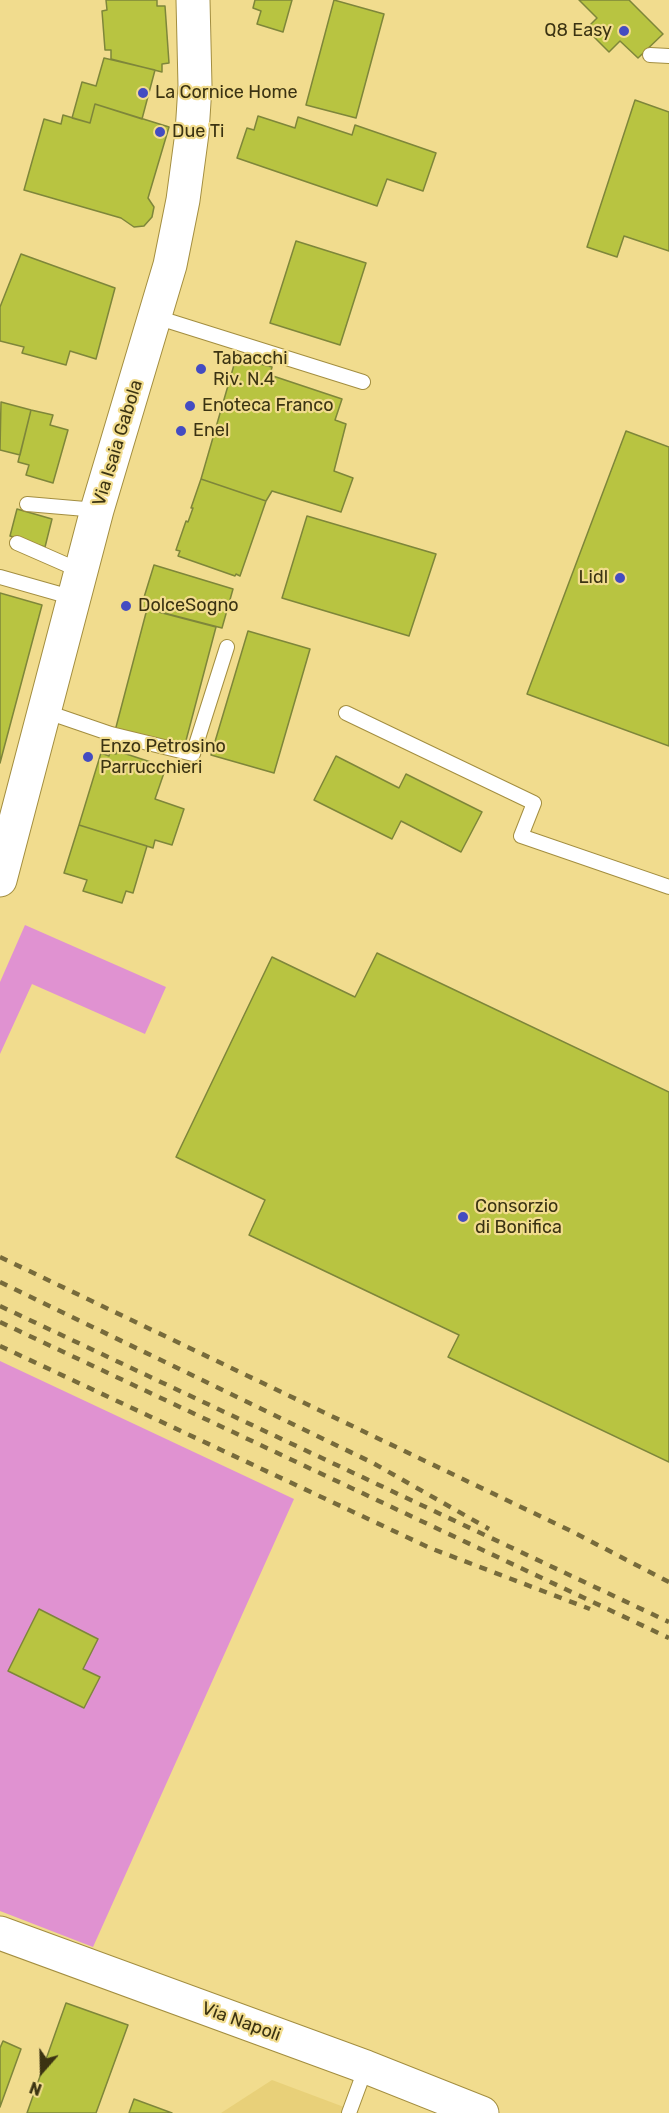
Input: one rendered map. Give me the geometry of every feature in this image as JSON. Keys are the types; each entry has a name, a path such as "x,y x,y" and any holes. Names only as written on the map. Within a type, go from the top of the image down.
{"street":[{"name":"Via Isaia Gabola","path":"0,880 97,510 170,265 181,211 192,133 195,86 193,0"},
{"name":"Via Napoli","path":"0,1933 366,2067 482,2113"}],"lane":[{"path":"650,55 669,57"},
{"path":"156,317 363,382"},
{"path":"27,504 97,510"},
{"path":"17,543 78,585"},
{"path":"0,577 78,585"},
{"path":"45,711 111,734 193,754 228,646"},
{"path":"346,713 534,803 521,836 669,887"},
{"path":"349,2113 366,2067"}],"shaded area":[{"path":"25,925 166,987 145,1034 32,984 0,1054 0,982"},
{"path":"0,1361 294,1499 93,1947 0,1911"},
{"path":"272,2080 360,2113 221,2113"}],"building":[{"path":"106,0 157,0 157,6 165,6 169,63 162,64 162,72 111,59 111,50 105,50 102,11 107,10"},
{"path":"255,0 292,0 283,32 257,24 261,11 253,8"},
{"path":"334,0 384,14 356,118 306,105"},
{"name":"Q8 Easy","path":"579,0 629,0 663,34 638,58 620,41 609,52 586,29 597,18"},
{"path":"104,58 155,70 142,119 95,104 90,123 72,118 82,82 96,86"},
{"path":"635,100 669,112 669,251 624,236 617,257 587,247"},
{"path":"95,104 169,127 148,198 154,207 152,217 144,226 134,227 121,218 24,190 44,119 61,124 63,115 90,123"},
{"path":"258,116 295,128 298,117 352,135 355,125 436,153 423,191 387,179 377,206 237,158 247,128 254,130"},
{"path":"296,241 366,263 340,345 270,323"},
{"path":"21,254 115,288 96,359 70,351 66,365 22,353 24,347 0,341 0,307"},
{"path":"236,358 272,367 270,375 342,399 335,420 346,424 334,471 353,478 341,512 272,491 266,501 201,479"},
{"path":"1,402 31,410 20,455 0,450"},
{"path":"31,410 53,415 50,425 68,430 53,483 26,475 29,465 18,462"},
{"name":"Lidl","path":"626,431 669,447 669,746 527,694"},
{"path":"201,479 266,501 240,576 178,556 180,551 176,550 193,508 191,508"},
{"path":"17,509 52,519 45,547 10,536"},
{"path":"307,516 436,554 409,636 282,598"},
{"path":"154,565 233,589 222,628 141,607"},
{"path":"0,593 42,605 0,763"},
{"path":"147,609 216,627 184,748 115,731"},
{"path":"248,631 310,649 274,773 211,755"},
{"path":"117,751 166,767 155,799 184,809 172,845 155,840 153,848 79,825 101,753 109,756 110,752 116,754"},
{"path":"336,756 399,788 406,774 482,812 461,852 401,821 392,839 314,800"},
{"path":"79,825 147,846 133,893 126,891 122,903 83,891 87,880 64,873"},
{"name":"Consorzio di Bonifica","path":"377,953 669,1092 669,1462 448,1357 459,1335 249,1235 265,1200 176,1157 272,957 355,997"},
{"path":"39,1609 98,1639 83,1669 100,1677 84,1708 8,1671"},
{"path":"66,2003 128,2025 96,2113 27,2113"},
{"path":"3,2041 21,2049 0,2107 0,2048"},
{"path":"134,2099 172,2113 129,2113"}],"railway":[{"path":"0,1257 569,1530 669,1582"},
{"path":"0,1282 373,1463 489,1529"},
{"path":"0,1306 669,1622"},
{"path":"0,1322 669,1638"},
{"path":"0,1346 430,1548 590,1609"}],"place":[{"name":"Q8 Easy","path":"624,31"},
{"name":"La Cornice Home","path":"143,93"},
{"name":"Due Ti","path":"160,132"},
{"name":"Tabacchi Riv. N.4","path":"201,369"},
{"name":"Enoteca Franco","path":"190,406"},
{"name":"Enel","path":"181,431"},
{"name":"Lidl","path":"620,578"},
{"name":"DolceSogno","path":"126,606"},
{"name":"Enzo Petrosino Parrucchieri","path":"88,757"},
{"name":"Consorzio di Bonifica","path":"463,1217"}]}
